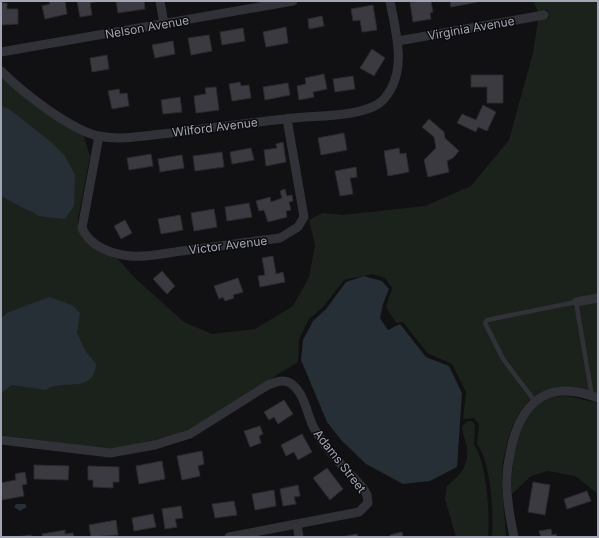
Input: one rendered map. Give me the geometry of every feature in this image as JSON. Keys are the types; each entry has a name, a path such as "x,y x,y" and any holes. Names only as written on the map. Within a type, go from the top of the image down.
{"street":[{"path":"160,1 164,24"},
{"name":"Nelson Avenue","path":"1,52 164,24 277,2 294,1"},
{"name":"Wilford Avenue","path":"1,71 47,108 84,130 99,136 143,136 287,119 350,114 368,109 384,99 396,82 399,61 398,41 390,1"},
{"name":"Virginia Avenue","path":"398,41 544,15"},
{"name":"Victor Avenue","path":"99,136 82,228 88,238 102,248 117,254 143,256 280,238 298,227 304,217 287,119"},
{"path":"576,302 598,298"},
{"name":"Adams Street","path":"1,440 110,453 155,445 190,434 268,385 278,381 286,381 294,385 299,391 313,427 323,442 363,488 368,503 359,512 297,524"},
{"path":"514,537 507,494 508,462 520,421 528,406 534,400 542,396 562,392 595,397"},
{"path":"229,537 297,524 299,537"}],"lane":[{"path":"534,400 503,359 485,324 487,320 576,302 595,397"}],"shaded area":[{"path":"533,1 598,1 598,294 572,299 573,307 598,302 598,394 555,389 549,390 538,394 528,401 520,412 509,437 503,464 502,484 506,537 492,537 492,502 488,475 486,463 477,444 479,424 474,418 463,419 466,392 452,364 427,353 403,322 396,323 386,307 392,288 385,278 372,274 344,280 323,307 309,319 299,339 298,362 188,430 155,441 107,449 1,435 1,76 83,134 90,156 78,219 78,229 82,238 89,245 116,257 136,279 184,322 212,334 255,329 293,306 309,277 315,245 309,220 323,213 343,215 425,206 471,186 509,140 533,53 538,20 549,18 548,10 538,12"},
{"path":"1,106 9,109 51,142 65,156 75,175 74,206 65,219 38,216 1,196"},
{"path":"364,276 382,281 389,289 383,304 380,318 388,330 400,324 426,357 449,366 462,393 457,467 430,481 403,484 366,464 341,440 327,422 301,360 303,340 313,321 326,309 346,282"},
{"path":"49,297 72,305 80,313 77,333 85,350 96,364 94,374 84,383 60,385 46,390 12,385 1,393 1,318 7,313"},
{"path":"567,396 598,403 598,494 575,476 548,471 531,476 512,494 513,458 523,421 529,411 540,401"},
{"path":"468,421 472,421 475,425 474,445 482,463 485,476 488,503 488,537 456,537 445,499 447,486 460,474 467,460 467,448 462,426"},
{"path":"16,504 25,504 27,507 20,511 14,507"}],"building":[{"path":"49,1 65,1 67,14 45,19 42,6 50,4"},
{"path":"77,1 99,1 90,3 92,15 80,17"},
{"path":"116,1 144,1 145,9 118,13"},
{"path":"431,1 433,12 430,13 431,19 413,22 410,2"},
{"path":"450,1 478,1 478,2 451,7"},
{"path":"1,3 7,3 7,9 18,9 18,24 1,25"},
{"path":"373,5 377,30 362,32 360,20 353,21 351,9"},
{"path":"322,16 324,26 309,29 308,19"},
{"path":"286,27 288,43 266,47 263,32"},
{"path":"243,28 245,41 222,45 220,32"},
{"path":"209,35 212,51 191,55 188,38"},
{"path":"173,41 175,54 155,58 152,45"},
{"path":"372,49 385,58 374,76 360,68"},
{"path":"107,55 109,69 92,72 90,58"},
{"path":"324,74 327,89 313,92 314,97 299,100 297,86 306,84 305,78"},
{"path":"471,75 503,75 503,103 487,103 487,87 471,87"},
{"path":"353,76 355,89 335,92 333,79"},
{"path":"240,82 241,86 249,85 251,98 232,101 229,84"},
{"path":"288,83 290,95 265,100 263,87"},
{"path":"216,87 219,110 196,113 194,96 206,94 205,88"},
{"path":"119,89 120,94 127,93 129,106 112,109 108,91"},
{"path":"180,97 182,112 163,114 161,100"},
{"path":"483,105 496,112 487,131 478,127 476,132 457,123 462,114 476,120"},
{"path":"429,119 444,132 445,138 459,151 453,158 447,161 449,172 428,177 424,160 436,148 434,137 422,127"},
{"path":"344,133 347,150 321,155 318,138"},
{"path":"283,142 286,162 266,166 264,150 277,148 276,144"},
{"path":"251,148 254,160 232,164 230,152"},
{"path":"399,148 400,154 406,153 409,172 388,176 384,151"},
{"path":"222,152 224,167 195,171 193,156"},
{"path":"151,154 153,166 129,170 127,158"},
{"path":"182,155 184,168 160,172 158,159"},
{"path":"356,167 357,177 350,178 353,194 340,196 335,171"},
{"path":"285,189 287,196 292,195 293,201 289,202 291,210 286,211 287,217 268,222 264,210 259,211 256,201 270,197 271,202 282,198 280,191"},
{"path":"249,203 252,217 227,221 225,207"},
{"path":"214,209 217,227 194,231 191,213"},
{"path":"180,215 183,230 161,234 158,219"},
{"path":"125,220 132,233 121,239 114,226"},
{"path":"273,256 276,274 283,272 285,282 260,287 258,276 265,275 262,258"},
{"path":"162,271 175,286 167,294 153,279"},
{"path":"238,278 243,292 233,295 234,298 225,301 223,297 219,299 214,286"},
{"path":"284,400 293,414 278,424 274,417 269,420 264,412"},
{"path":"260,426 263,434 259,436 261,443 250,447 244,431"},
{"path":"302,434 312,452 298,460 294,452 286,456 281,445"},
{"path":"202,451 204,464 198,466 200,476 182,480 177,456"},
{"path":"162,461 165,479 139,484 136,466"},
{"path":"34,465 69,466 68,480 34,479"},
{"path":"88,466 119,467 119,482 113,482 113,488 93,487 93,480 88,480"},
{"path":"327,468 343,489 330,500 313,478"},
{"path":"25,472 27,484 22,485 24,496 2,500 1,483 16,480 15,474"},
{"path":"533,482 550,485 545,515 528,512"},
{"path":"298,485 300,496 294,497 296,504 283,506 280,489"},
{"path":"274,490 276,506 255,510 252,494"},
{"path":"587,491 591,501 567,509 564,499"},
{"path":"234,501 237,515 215,518 212,504"},
{"path":"181,506 183,518 175,519 177,527 165,529 162,509"},
{"path":"153,514 156,527 134,531 132,518"},
{"path":"116,520 118,535 91,537 89,525"},
{"path":"551,529 552,535 556,534 557,537 541,537 539,531"},
{"path":"65,530 65,534 73,533 74,537 43,537 42,534"},
{"path":"402,532 403,537 390,537 390,535"},
{"path":"357,534 358,537 346,537 346,536"},
{"path":"31,535 31,537 17,537"}]}
